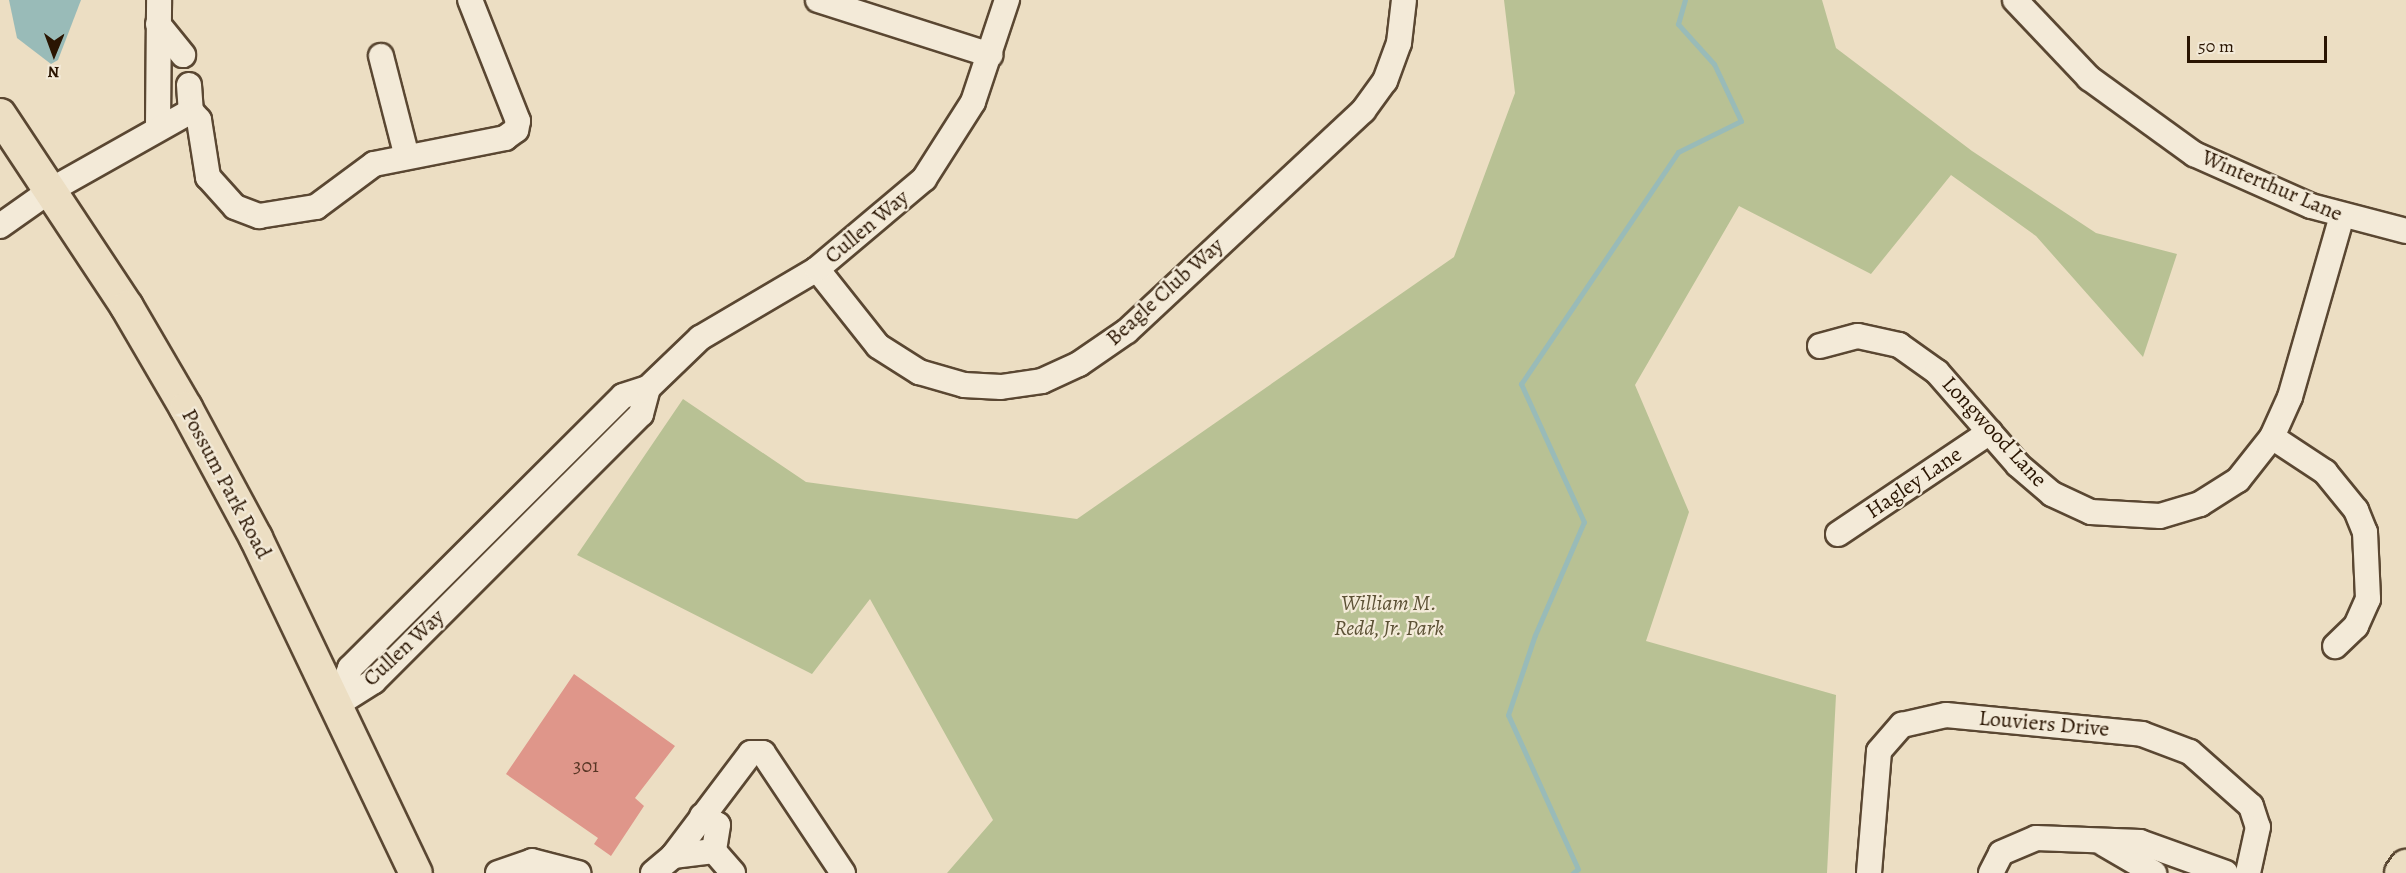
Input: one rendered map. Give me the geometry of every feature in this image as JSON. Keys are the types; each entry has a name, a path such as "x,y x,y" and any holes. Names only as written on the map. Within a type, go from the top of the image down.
{"main road":[{"name":"Possum Park Road","path":"0,115 51,190 186,408 336,705 416,873"},
{"path":"2401,873 2406,866"},
{"path":"2406,866 2406,873"}],"street":[{"path":"189,85 191,111 199,120 208,177 235,207 259,216 316,207 374,164 505,138 516,130 512,98 470,0"},
{"path":"818,0 990,55"},
{"name":"Cullen Way","path":"336,705 374,681 641,414 648,388 735,313 817,269 924,179 973,102 1007,0"},
{"name":"Beagle Club Way","path":"817,269 878,345 919,372 964,385 1001,387 1042,381 1080,364 1127,331 1363,111 1385,81 1399,43 1404,0"},
{"name":"Winterthur Lane","path":"2015,0 2089,78 2157,130 2224,170 2342,216 2406,231"},
{"path":"158,12 183,55"},
{"path":"158,12 158,126"},
{"path":"381,56 407,157"},
{"path":"0,226 51,190 158,126 191,111"},
{"name":"Longwood Lane","path":"1820,346 1858,336 1899,345 1938,372 1990,432 2052,494 2091,512 2137,518 2180,512 2220,493 2255,463 2272,437 2290,397 2342,216"},
{"name":"Hagley Lane","path":"1838,534 1990,432"},
{"path":"2272,437 2325,472 2356,510 2366,532 2370,577 2366,606 2356,626 2335,646"},
{"name":"Louviers Drive","path":"1869,873 1879,751 1902,725 1946,715 2142,734 2190,752 2251,806 2258,827 2248,873"},
{"path":"653,873 673,856 751,753 763,753 843,873"},
{"path":"702,816 718,825 714,851 733,873"},
{"path":"1991,873 2001,853 2036,838 2104,844 2140,842 2226,873"},
{"path":"2104,844 2122,860 2154,873"},
{"path":"673,856 714,851"},
{"path":"498,873 532,861 578,873"}],"green space":[{"name":"William M. Redd, Jr. Park","path":"1504,0 1822,0 1836,48 1972,151 2096,233 2177,254 2143,357 2036,236 1951,175 1871,274 1739,206 1635,385 1689,512 1646,641 1836,695 1827,873 947,873 993,820 870,599 812,674 577,555 683,399 806,482 1077,519 1454,257 1515,93"}],"water":[{"path":"9,0 81,0 58,60 51,64 17,38"}],"building":[{"path":"574,674 675,746 635,798 644,806 611,856 594,844 598,838 506,774"}],"waterway":[{"path":"1573,873 1578,869 1508,715 1535,635 1584,522 1521,384 1678,152 1741,121 1714,64 1678,24 1685,0"}]}
